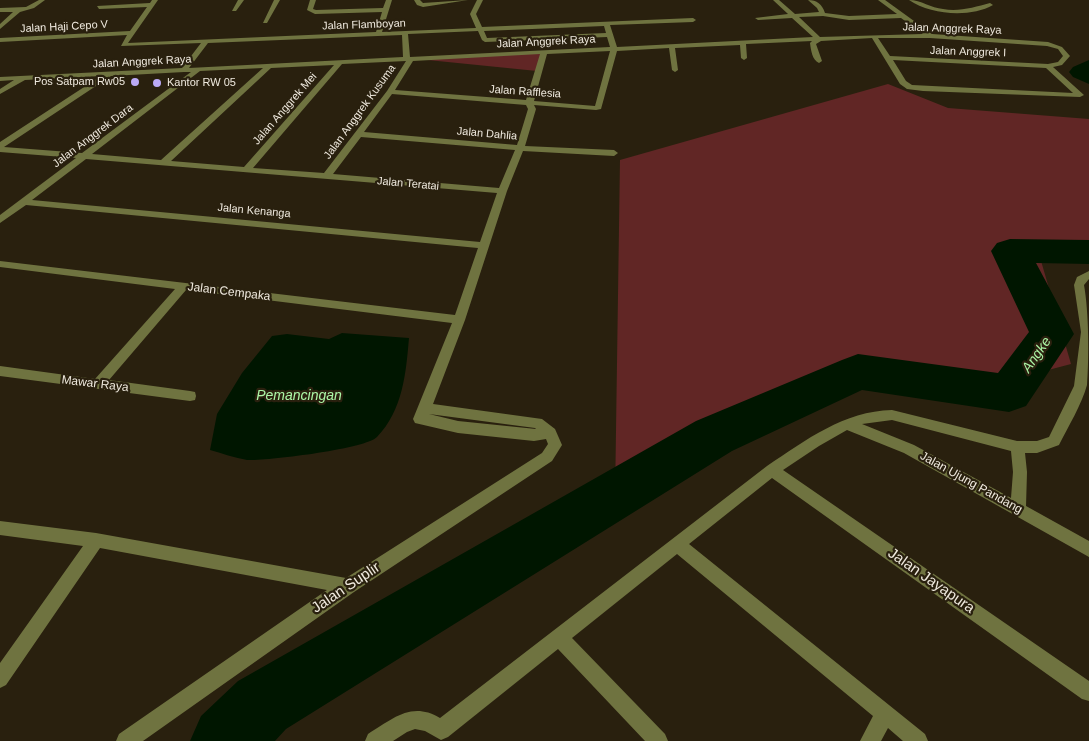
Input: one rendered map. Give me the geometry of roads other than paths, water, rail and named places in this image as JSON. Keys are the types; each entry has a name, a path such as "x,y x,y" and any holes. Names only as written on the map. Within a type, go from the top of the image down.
{"street":[{"path":"0,10 18,11 31,9 42,0"},
{"path":"234,10 242,0"},
{"path":"265,22 278,0"},
{"path":"313,0 310,10 315,12 385,10"},
{"path":"378,34 388,0"},
{"path":"417,0 420,5 423,5 466,0"},
{"path":"480,0 474,14 485,40 609,35"},
{"path":"776,0 795,15 819,39 813,43 814,51 819,61"},
{"path":"810,0 820,8 823,14"},
{"path":"881,0 930,36"},
{"path":"912,0 941,12 950,13 990,6"},
{"path":"99,7 153,2"},
{"path":"130,33 153,2"},
{"path":"887,4 894,2"},
{"path":"0,27 18,11"},
{"path":"758,18 823,14 849,18 901,16"},
{"name":"Jalan Flamboyan","path":"130,33 123,45 693,20"},
{"path":"606,24 614,48"},
{"name":"Jalan Haji Cepo V","path":"0,40 130,33"},
{"path":"405,33 409,59"},
{"path":"874,36 902,82 913,88 1080,95 1048,66"},
{"name":"Jalan Anggrek Raya","path":"0,79 874,36 930,36 1048,44 1060,48 1067,56 1060,64 1048,66"},
{"path":"184,70 206,42"},
{"path":"743,43 744,58"},
{"path":"672,46 675,70"},
{"name":"Jalan Rafflesia","path":"390,92 593,108 598,107 614,48"},
{"path":"459,320 483,244 520,148 532,109 529,104 544,52"},
{"name":"Jalan Anggrek I","path":"888,58 1048,66"},
{"name":"Jalan Anggrek Kusuma","path":"326,177 390,92 409,59"},
{"name":"Jalan Anggrek Mei","path":"246,170 340,62"},
{"path":"163,163 269,66"},
{"name":"Jalan Anggrek Dara","path":"0,220 199,69"},
{"path":"0,148 109,74"},
{"path":"0,92 24,78"},
{"name":"Jalan Dahlia","path":"359,134 520,148 614,153"},
{"name":"Jalan Teratai","path":"0,148 502,191"},
{"name":"Jalan Kenanga","path":"23,202 483,244"},
{"name":"Jalan Cempaka","path":"0,264 459,320"},
{"path":"375,741 413,718 429,721 443,735 559,637 772,470 824,436 849,424 881,414 892,414 1017,446 1037,447 1054,441 1080,386 1087,332 1080,285 1081,279 1089,274"},
{"path":"98,384 184,286"},
{"name":"Jalan Suplir","path":"126,741 348,586 547,457 555,445 550,433 534,435 458,427 422,413 459,320"},
{"name":"Mawar Raya","path":"0,371 190,396"},
{"name":"Jalan Ujung Pandang","path":"849,424 909,449 1089,549"},
{"path":"1017,446 1020,472 1018,509"},
{"name":"Jalan Jayapura","path":"772,470 1089,692"},
{"path":"0,528 96,540 348,586"},
{"path":"0,680 96,540"},
{"path":"677,544 918,741"},
{"path":"559,637 658,741"},
{"path":"870,741 885,714"}],"water":[{"name":"Pemancingan","path":"342,333 409,338 402,390 398,403 393,415 377,437 355,446 336,450 258,460 242,459 210,450 217,414 242,373 272,336 287,334 329,339"}],"waterway":[{"name":"Angke","path":"1089,68 1082,72 1089,76"},
{"path":"226,741 262,705 714,436 858,372 1009,393 1052,334 1010,251 1089,252"}],"place":[{"name":"Pos Satpam Rw05","path":"135,82"},
{"name":"Kantor RW 05","path":"157,83"}]}
